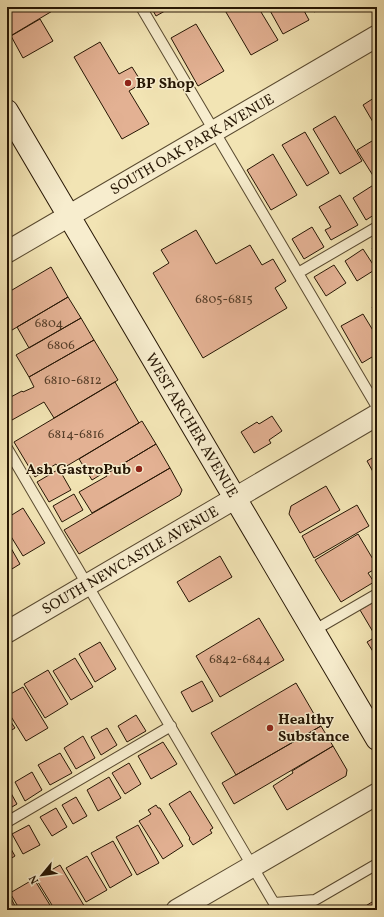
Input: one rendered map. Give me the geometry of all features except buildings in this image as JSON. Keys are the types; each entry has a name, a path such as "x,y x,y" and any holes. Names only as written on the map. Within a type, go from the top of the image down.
{"main road":[{"name":"WEST ARCHER AVENUE","path":"7,112 377,739"}],"street":[{"name":"SOUTH OAK PARK AVENUE","path":"7,252 377,36"},
{"name":"SOUTH NEWCASTLE AVENUE","path":"7,632 377,415"},
{"path":"177,910 377,794"}],"lane":[{"path":"141,7 377,407"},
{"path":"298,273 377,227"},
{"path":"7,448 171,726 251,866 276,906 315,900 377,864"},
{"path":"313,630 377,594"},
{"path":"7,822 171,726"}],"place":[{"name":"BP Shop","path":"128,83"},
{"name":"Ash GastroPub","path":"139,469"},
{"name":"Healthy Substance","path":"270,728"}]}
